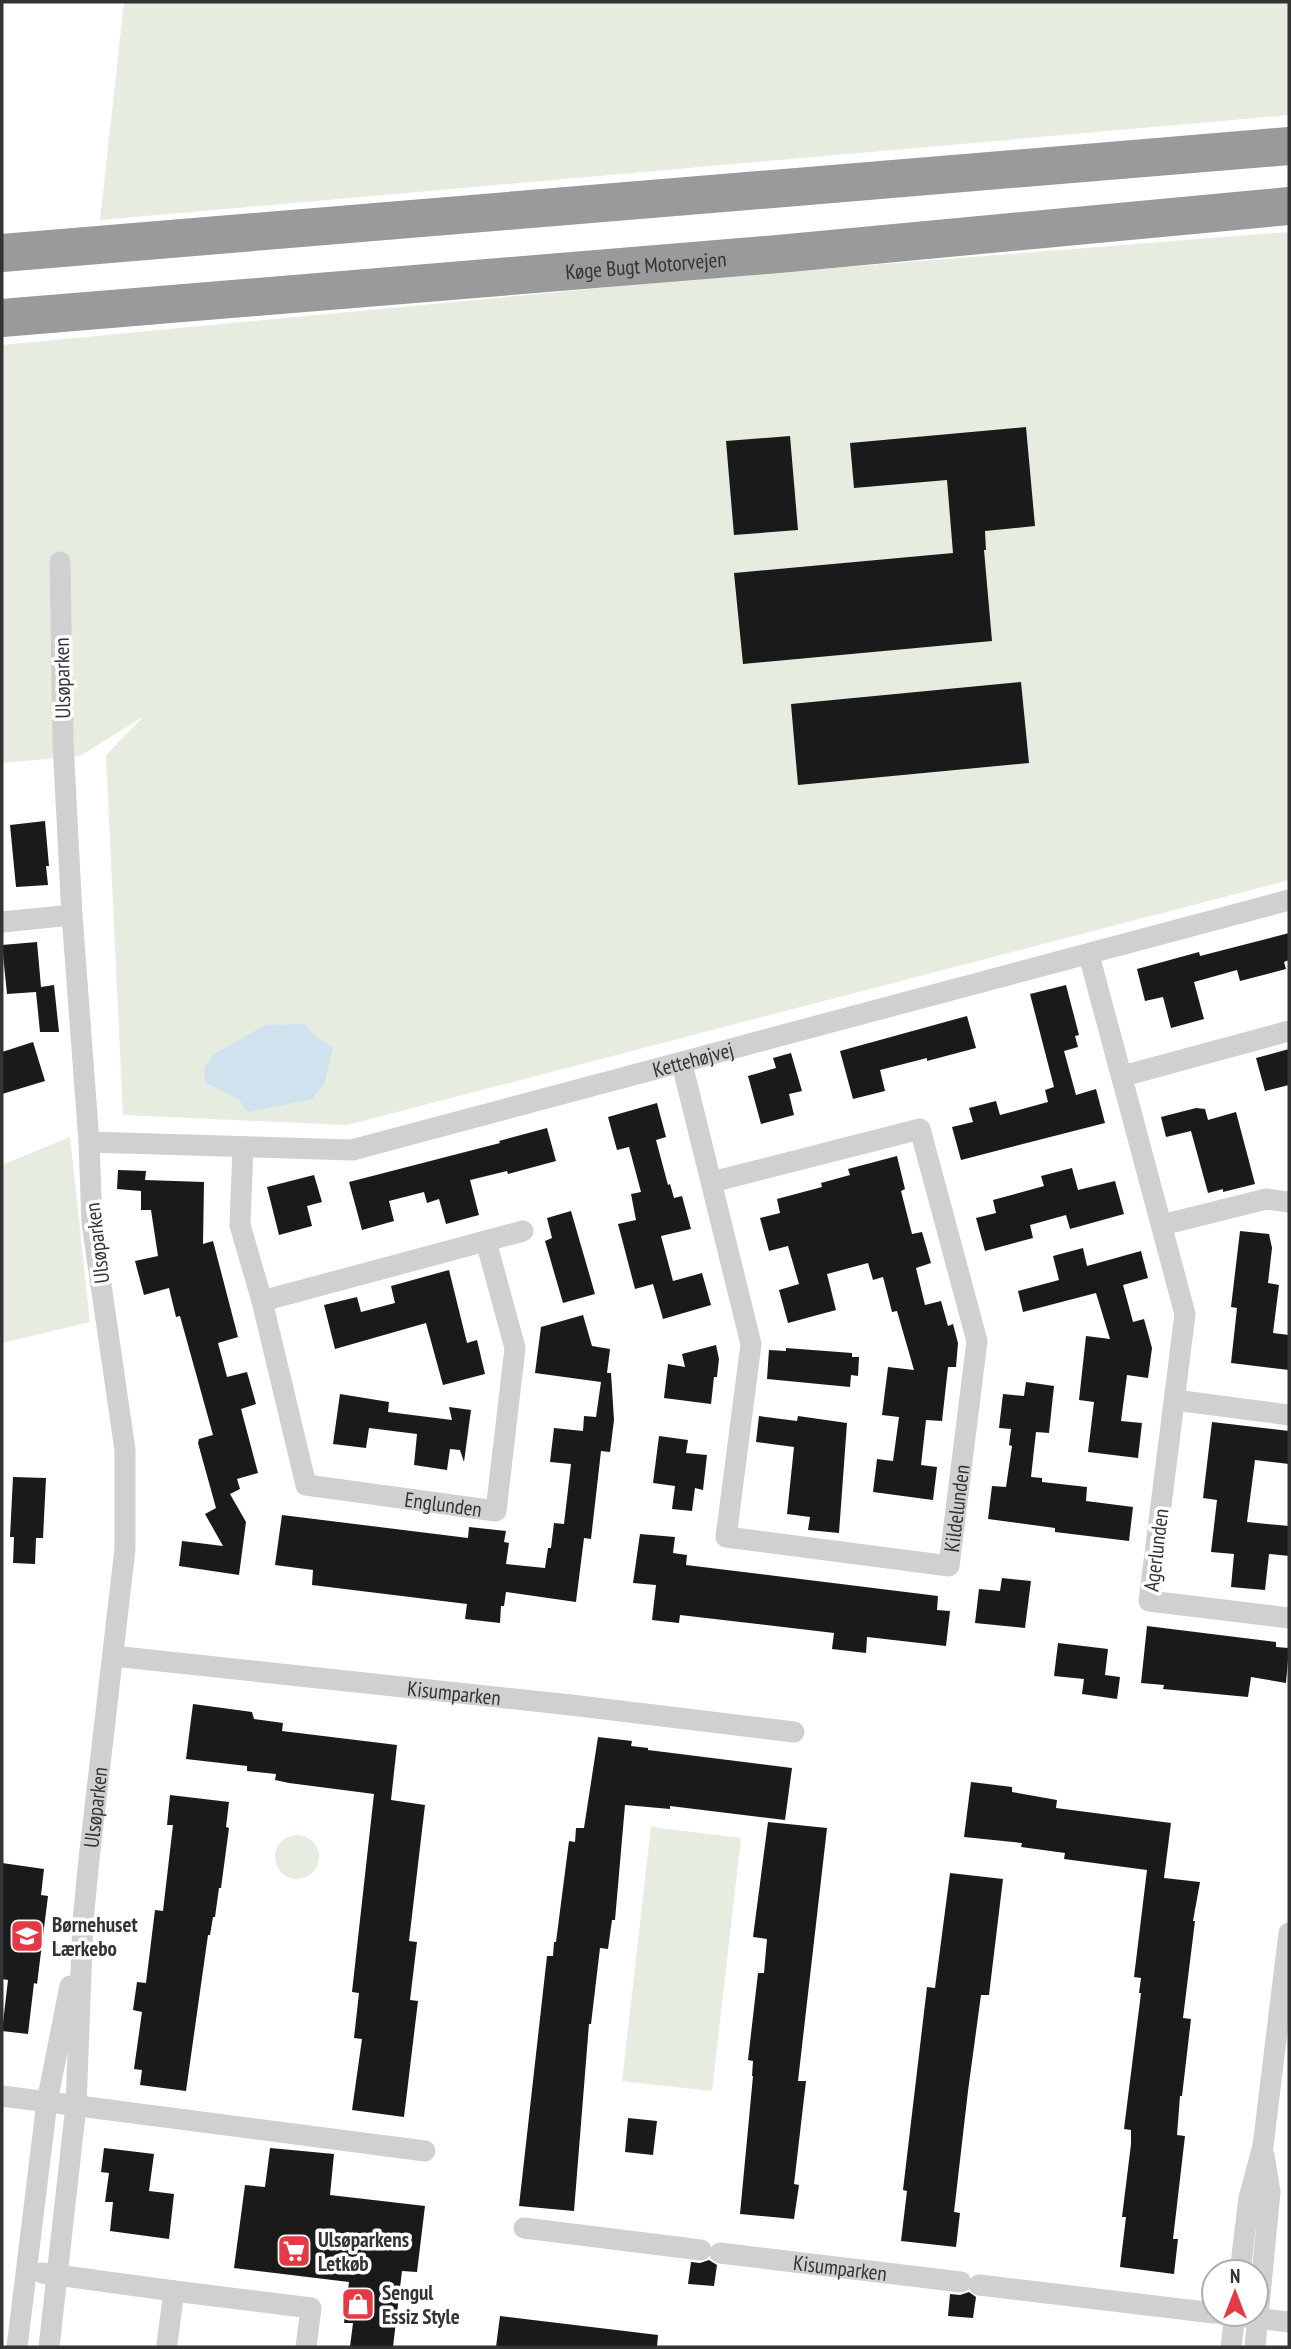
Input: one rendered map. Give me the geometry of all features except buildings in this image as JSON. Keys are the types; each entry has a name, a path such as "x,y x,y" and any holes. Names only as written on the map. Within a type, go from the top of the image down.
{"highway":[{"path":"2,253 1289,146"},
{"name":"Køge Bugt Motorvejen","path":"2,318 764,256 1289,205"}],"street":[{"name":"Ulsøparken","path":"49,2347 76,2106 83,1921 125,1549 125,1450 92,1223 63,733 60,562"},
{"name":"Kettehøjvej","path":"89,1142 352,1150 1289,900"},
{"path":"2,922 72,915"},
{"name":"Agerlunden","path":"1089,955 1185,1314 1149,1601 1289,1618"},
{"path":"1123,1076 1289,1031"},
{"name":"Kildelunden","path":"681,1064 751,1344 726,1537 949,1566 977,1341 920,1129 712,1182"},
{"name":"Englunden","path":"243,1147 240,1225 262,1301 306,1485 495,1511 515,1348 486,1241"},
{"path":"1162,1225 1266,1199 1289,1202"},
{"path":"262,1301 523,1231"},
{"path":"1175,1400 1289,1415"},
{"name":"Kisumparken","path":"113,1656 794,1732"},
{"name":"Ulsøparken","path":"17,2347 47,2102 83,1921"},
{"path":"1242,2258 1249,2199 1263,2146 1289,1933"},
{"path":"2,2096 425,2151"},
{"path":"1263,2146 1270,2192 1264,2258"},
{"name":"Kisumparken","path":"524,2228 1200,2311"},
{"path":"26,2271 312,2308 306,2347"},
{"path":"167,2344 174,2291"},
{"name":"Kisumparken","path":"1270,2320 1289,2322"},
{"path":"1228,2328 1231,2347"},
{"path":"1255,2347 1258,2328"}],"shaded area":[{"path":"124,2 1289,2 1289,115 100,220"},
{"path":"1289,232 1289,880 347,1125 123,1115 106,755 144,716 80,756 2,763 2,345 706,278"},
{"path":"70,1137 90,1322 2,1343 2,1165"},
{"path":"651,1827 741,1838 712,2091 622,2081"},
{"path":"297,1835 313,1841 319,1857 313,1873 297,1879 281,1873 275,1857 281,1841"}],"water":[{"path":"305,1024 316,1037 333,1047 325,1082 312,1099 248,1112 239,1100 205,1082 204,1068 213,1055 265,1025"}],"place":[{"name":"Børnehuset Lærkebo","path":"27,1936"},
{"name":"Ulsøparkens Letkøb","path":"294,2251"},
{"name":"Sengul Essiz Style","path":"358,2304"}]}
